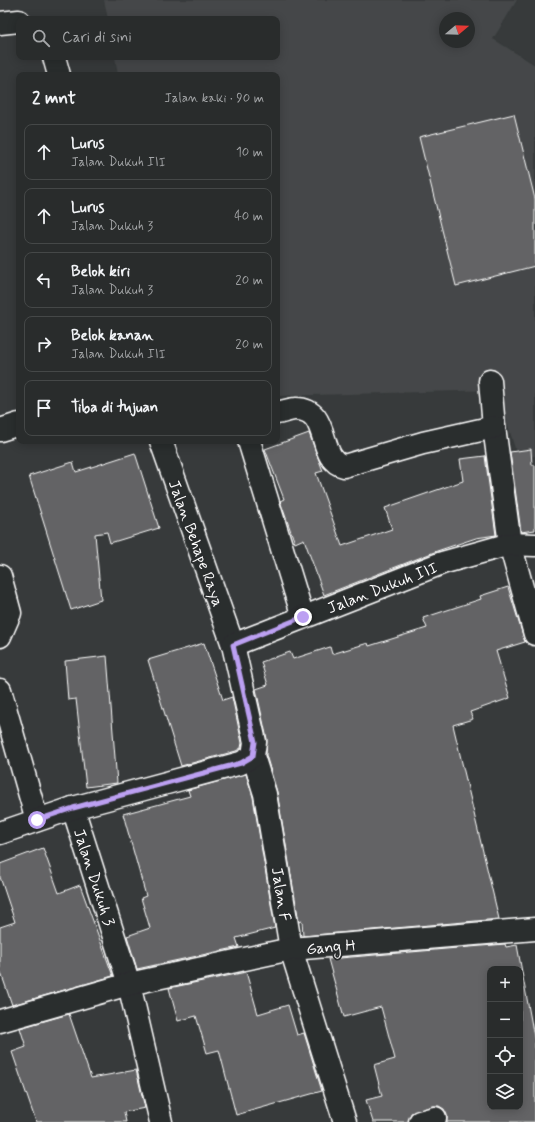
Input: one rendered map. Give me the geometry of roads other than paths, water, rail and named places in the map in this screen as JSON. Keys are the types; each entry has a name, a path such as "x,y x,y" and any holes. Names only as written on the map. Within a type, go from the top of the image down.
{"street":[{"path":"0,23 16,21"},
{"path":"55,60 58,72"},
{"path":"490,381 494,427 510,544 535,634"},
{"path":"280,412 295,409 306,410 314,415 319,422 332,459 337,464 344,466 424,443 494,427"},
{"path":"0,430 16,425"},
{"name":"Jalan Behape Raya","path":"162,444 233,645"},
{"path":"250,444 303,617"},
{"name":"Jalan Dukuh III","path":"233,645 442,563 510,544 535,545"},
{"path":"0,576 10,613 0,636"},
{"path":"233,645 255,742 253,756"},
{"path":"0,690 37,820"},
{"name":"Jalan Dukuh 3","path":"161,1122 129,984 73,808 241,763 253,756"},
{"name":"Jalan F","path":"253,756 265,794 291,949 345,1122"},
{"path":"0,833 73,808"},
{"name":"Gang H","path":"0,1021 129,984 291,949 535,929"}]}
